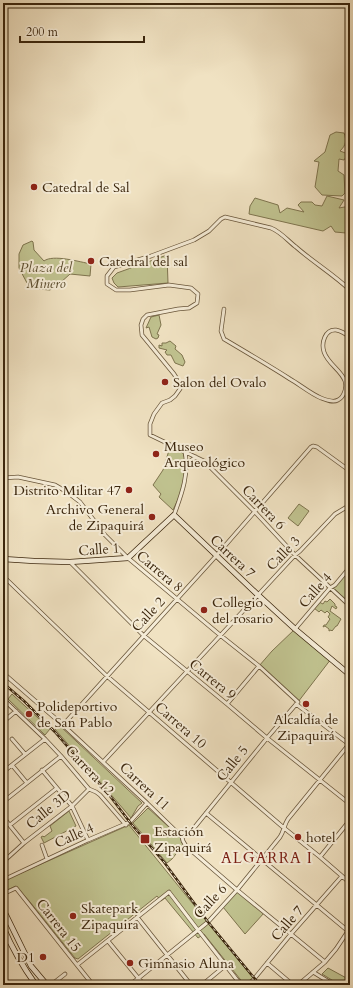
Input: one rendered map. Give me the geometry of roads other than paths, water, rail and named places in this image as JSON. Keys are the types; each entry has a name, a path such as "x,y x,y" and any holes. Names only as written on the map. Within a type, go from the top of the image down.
{"street":[{"name":"Carrera 6","path":"350,290 338,279 296,248 277,230 225,217 209,231 194,240 151,256 114,267 107,276 107,284 116,290 130,290 169,285 191,288 198,294 197,303 189,308 148,315 143,319 141,325 142,335 174,374 179,382 180,389 170,400 162,403 154,414 150,424 150,435 204,461 295,555 350,606"},
{"path":"224,309 221,331 224,340 291,379 320,398 332,401 339,400 344,393 346,387 345,380 328,360 322,345 325,335 330,331 337,330 350,337"},
{"name":"Calle 2","path":"63,725 216,556 311,447 317,447 350,471"},
{"name":"Calle 1","path":"3,559 34,562 70,562 128,558 174,515 183,492 187,463 185,451"},
{"path":"187,463 196,457"},
{"name":"Carrera 8","path":"3,478 18,477 55,485 67,492 80,502 105,535 128,558 259,666 297,703 350,744"},
{"name":"Calle 3","path":"103,762 295,555 335,514 350,504"},
{"name":"Carrera 7","path":"174,515 258,595 350,675"},
{"name":"Carrera 9","path":"70,562 143,635 266,738 350,804"},
{"name":"Calle 4","path":"295,628 330,588 335,585 350,566"},
{"name":"Carrera 10","path":"3,576 108,677 350,883"},
{"path":"227,704 259,666"},
{"name":"Carrera 11","path":"3,673 63,725 147,803 182,837 186,846 325,962"},
{"name":"Carrera 12","path":"3,699 45,739 89,789 100,795 126,825"},
{"name":"Calle 5","path":"182,837 189,833 266,738 297,703"},
{"path":"3,722 16,711"},
{"path":"12,738 26,754"},
{"path":"3,772 45,739"},
{"name":"Calle 6","path":"130,985 214,916 282,834 284,825 288,819 350,744"},
{"path":"3,802 60,756"},
{"path":"12,765 27,783"},
{"path":"42,770 72,806 88,840"},
{"path":"10,825 57,788"},
{"name":"Calle 3D","path":"3,862 24,843 72,806 89,789"},
{"name":"Calle 4","path":"3,880 88,840 126,825 147,803"},
{"path":"206,813 261,860 349,929 336,949 325,962 298,985"},
{"path":"3,817 24,843"},
{"path":"320,857 350,820"},
{"path":"42,844 47,859"},
{"name":"Calle 7","path":"249,985 342,876"},
{"name":"Carrera 15","path":"3,894 16,888 93,985"},
{"path":"77,965 169,892 241,985"},
{"path":"3,909 31,966 47,985"},
{"path":"137,917 191,985"},
{"path":"3,929 25,970 36,985"},
{"path":"108,941 144,985"},
{"path":"267,963 293,985"},
{"path":"202,985 226,965"},
{"path":"313,972 334,985"},
{"path":"51,985 65,974"}],"railway":[{"path":"3,683 24,701 55,732 110,796 132,825 164,862 208,922 260,985"}],"place":[{"name":"Catedral de Sal","path":"34,187"},
{"name":"Catedral del sal","path":"91,261"},
{"name":"Salon del Ovalo","path":"165,382"},
{"name":"Museo Arqueológico","path":"156,454"},
{"name":"Distrito Militar 47","path":"129,490"},
{"name":"Archivo General de Zipaquirá","path":"152,517"},
{"name":"Collegio del rosario","path":"204,610"},
{"name":"Alcaldía de Zipaquirá","path":"306,704"},
{"name":"Polideportivo de San Pablo","path":"29,714"},
{"name":"hotel","path":"298,837"},
{"name":"Estación Zipaquirá","path":"145,839"},
{"name":"Skatepark Zipaquira","path":"73,916"},
{"name":"D1","path":"43,957"},
{"name":"Gimnasio Aluna","path":"130,963"}],"district":[{"name":"ALGARRA I","path":"267,858"}],"park label":[{"name":"Plaza del Minero","path":"46,276"}]}
